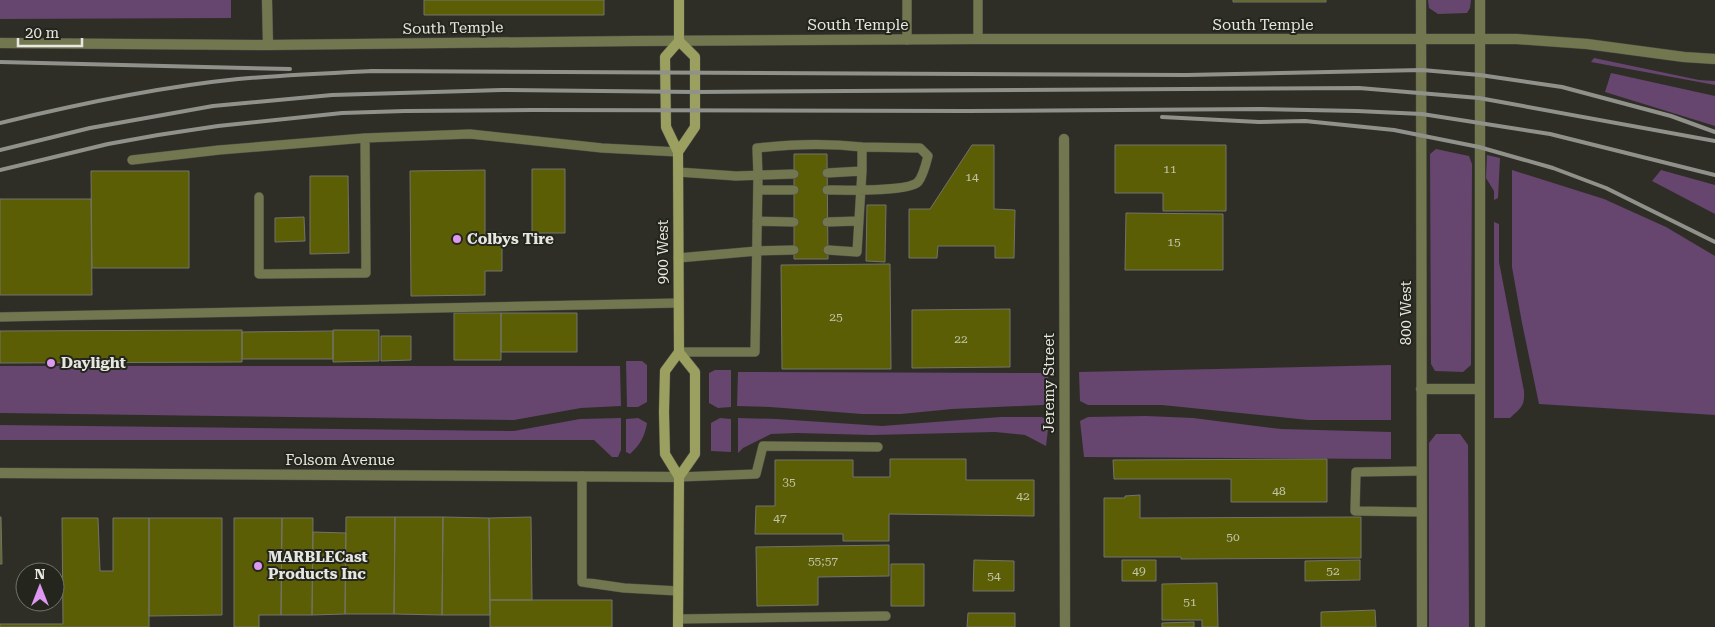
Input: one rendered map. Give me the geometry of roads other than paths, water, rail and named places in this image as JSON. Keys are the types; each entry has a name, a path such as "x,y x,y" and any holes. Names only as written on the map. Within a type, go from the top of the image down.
{"main road":[{"path":"678,152 695,127 694,57 679,41 679,0"},
{"name":"900 West","path":"679,41 665,57 666,127 678,152 679,352"},
{"path":"678,623 679,476 665,454 664,412 665,371 679,352 695,372 695,454 679,476"}],"street":[{"path":"267,0 268,45"},
{"name":"800 West","path":"1421,0 1422,627"},
{"path":"1480,0 1480,627"},
{"name":"South Temple","path":"0,43 268,45 978,39 1480,40 1561,42 1715,59"},
{"name":"Jeremy Street","path":"1064,139 1065,627"},
{"path":"1421,390 1480,389"},
{"name":"Folsom Avenue","path":"0,473 679,476"}],"lane":[{"path":"907,0 907,40"},
{"path":"978,0 978,39"},
{"path":"132,160 219,150 365,138 470,134 602,148 678,152"},
{"path":"259,197 259,274 366,273 365,138"},
{"path":"679,352 755,352 757,148 787,144 836,144 862,147 920,148 928,156 918,182 910,186 861,190 827,190"},
{"path":"828,250 857,252 862,147"},
{"path":"827,173 862,171"},
{"path":"678,172 736,176 794,174"},
{"path":"758,190 794,190"},
{"path":"757,220 794,222"},
{"path":"827,222 859,221"},
{"path":"678,258 757,251 794,250"},
{"path":"0,317 678,303"},
{"path":"679,476 756,474 763,446 878,447"},
{"path":"1421,471 1356,472 1355,510 1422,512"},
{"path":"582,476 582,582 624,588 678,591"},
{"path":"678,623 886,616"}],"railway":[{"path":"0,62 290,69"},
{"path":"0,123 148,91 208,82 304,74 371,71 1186,75 1422,70 1480,75 1562,87 1671,116 1715,132"},
{"path":"0,150 90,128 213,106 332,95 502,90 695,92 1359,88 1479,98 1715,141"},
{"path":"0,170 108,144 158,135 218,126 342,113 533,110 967,111 1260,109 1422,114 1550,134 1715,175"},
{"path":"1162,117 1259,122 1305,121 1394,130 1479,147 1553,168 1606,188 1715,242"}],"place":[{"name":"Colbys Tire","path":"457,239"},
{"name":"Daylight","path":"51,363"},
{"name":"MARBLECast Products Inc","path":"258,566"}]}
